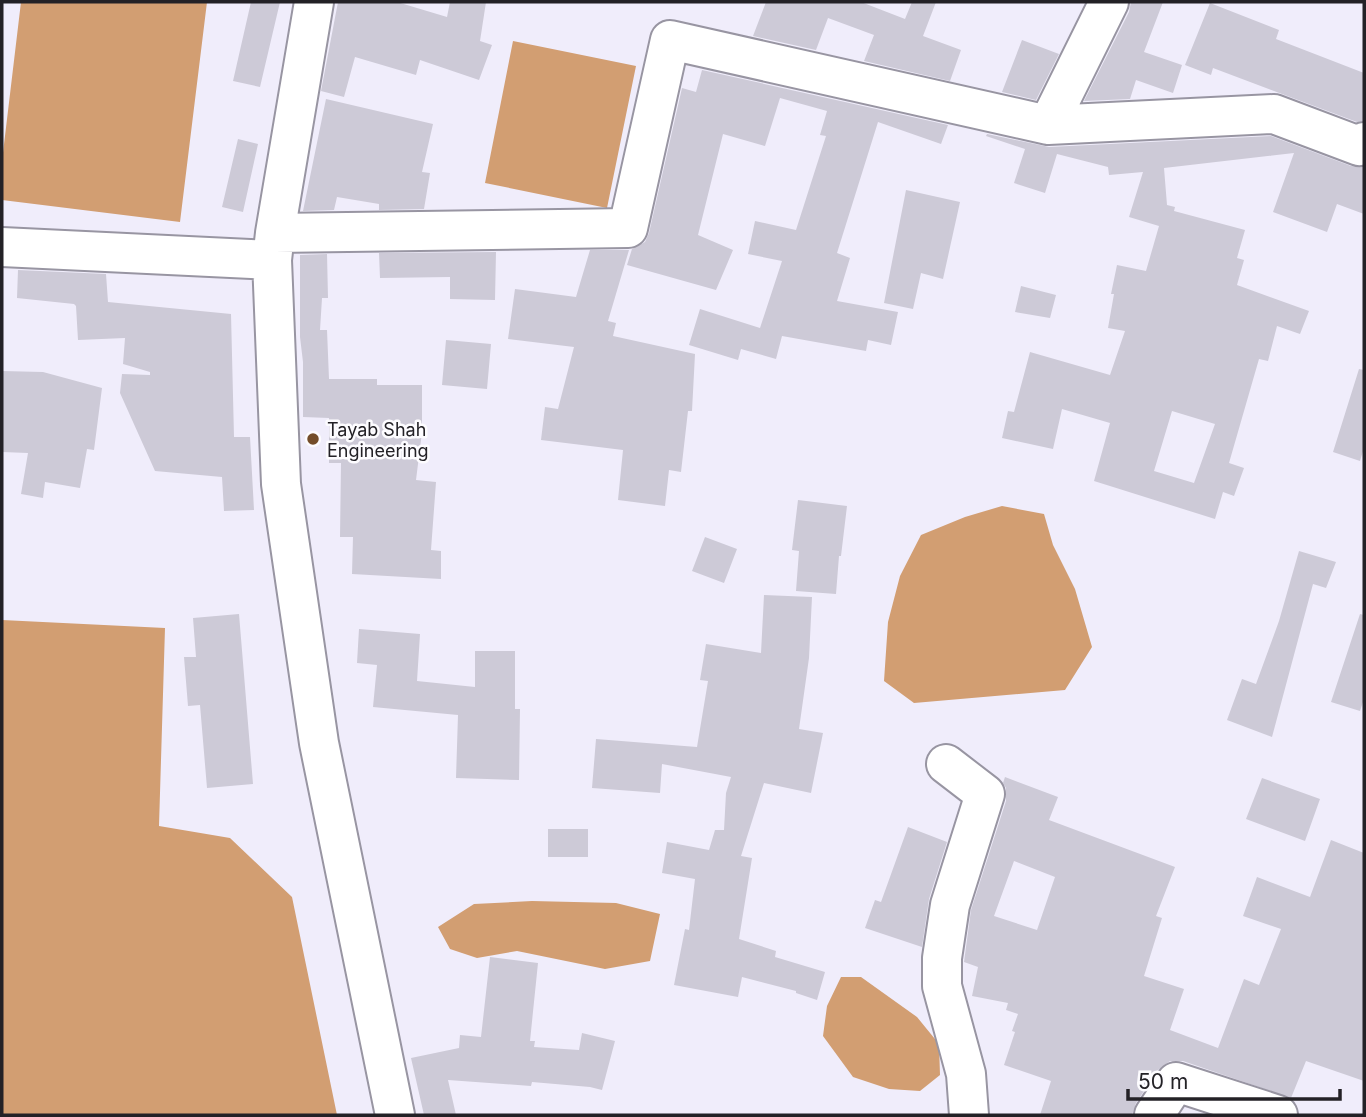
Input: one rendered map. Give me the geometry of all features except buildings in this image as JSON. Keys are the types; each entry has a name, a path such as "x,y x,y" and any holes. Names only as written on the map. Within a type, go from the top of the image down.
{"street":[{"path":"314,2 274,246 281,484 319,743 369,996 396,1115"},
{"path":"1048,125 1110,2"},
{"path":"2,247 274,246 628,228 670,40 1048,125 1274,114 1359,146 1364,142"},
{"path":"946,764 985,794 950,905 942,958 942,986 966,1074 969,1115"},
{"path":"1154,1115 1176,1082 1278,1115"}],"shaded area":[{"path":"21,2 207,2 180,222 2,200 2,161"},
{"path":"513,41 636,66 607,208 485,183"},
{"path":"1002,506 1044,514 1053,545 1075,589 1092,647 1065,690 914,703 884,681 888,622 900,576 921,535 965,517"},
{"path":"2,620 165,628 159,826 230,838 292,897 337,1115 2,1115"},
{"path":"532,901 616,903 660,914 650,961 605,969 517,951 477,958 450,949 438,927 474,904"},
{"path":"841,977 861,977 917,1017 939,1044 940,1075 920,1091 889,1089 853,1077 823,1036 827,1006"}],"place":[{"name":"Tayab Shah Engineering","path":"313,439"}]}
